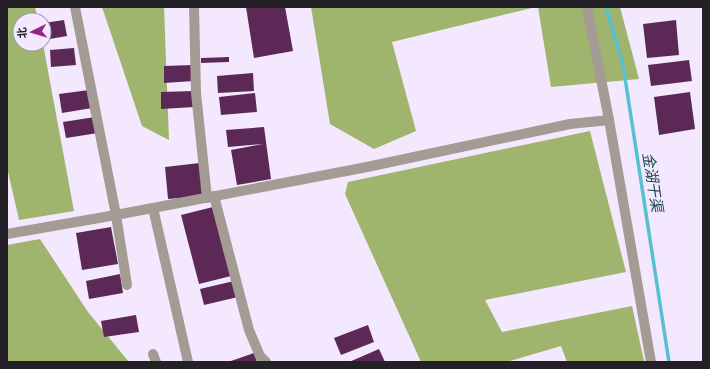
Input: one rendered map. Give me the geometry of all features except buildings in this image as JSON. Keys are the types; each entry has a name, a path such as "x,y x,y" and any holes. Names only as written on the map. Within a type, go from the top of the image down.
{"lane":[{"path":"75,7 116,215 128,285"},
{"path":"194,7 196,93 210,197 249,330 260,356 266,362"},
{"path":"586,7 609,120 651,362"},
{"path":"7,234 116,215 368,167 570,124 609,120"},
{"path":"153,208 188,362"}],"green space":[{"path":"7,7 35,7 36,12 12,12 12,52 44,52 74,211 19,220 7,167"},
{"path":"102,7 164,7 169,140 142,126"},
{"path":"311,7 536,7 392,42 416,131 374,149 330,124"},
{"path":"538,7 620,7 639,79 551,87"},
{"path":"590,131 626,272 485,300 502,332 632,306 644,361 567,362 561,346 510,362 421,362 345,194 348,182"},
{"path":"40,239 88,312 129,362 7,362 7,245"}],"waterway":[{"name":"金湖干渠","path":"606,7 623,65 669,362"}]}
